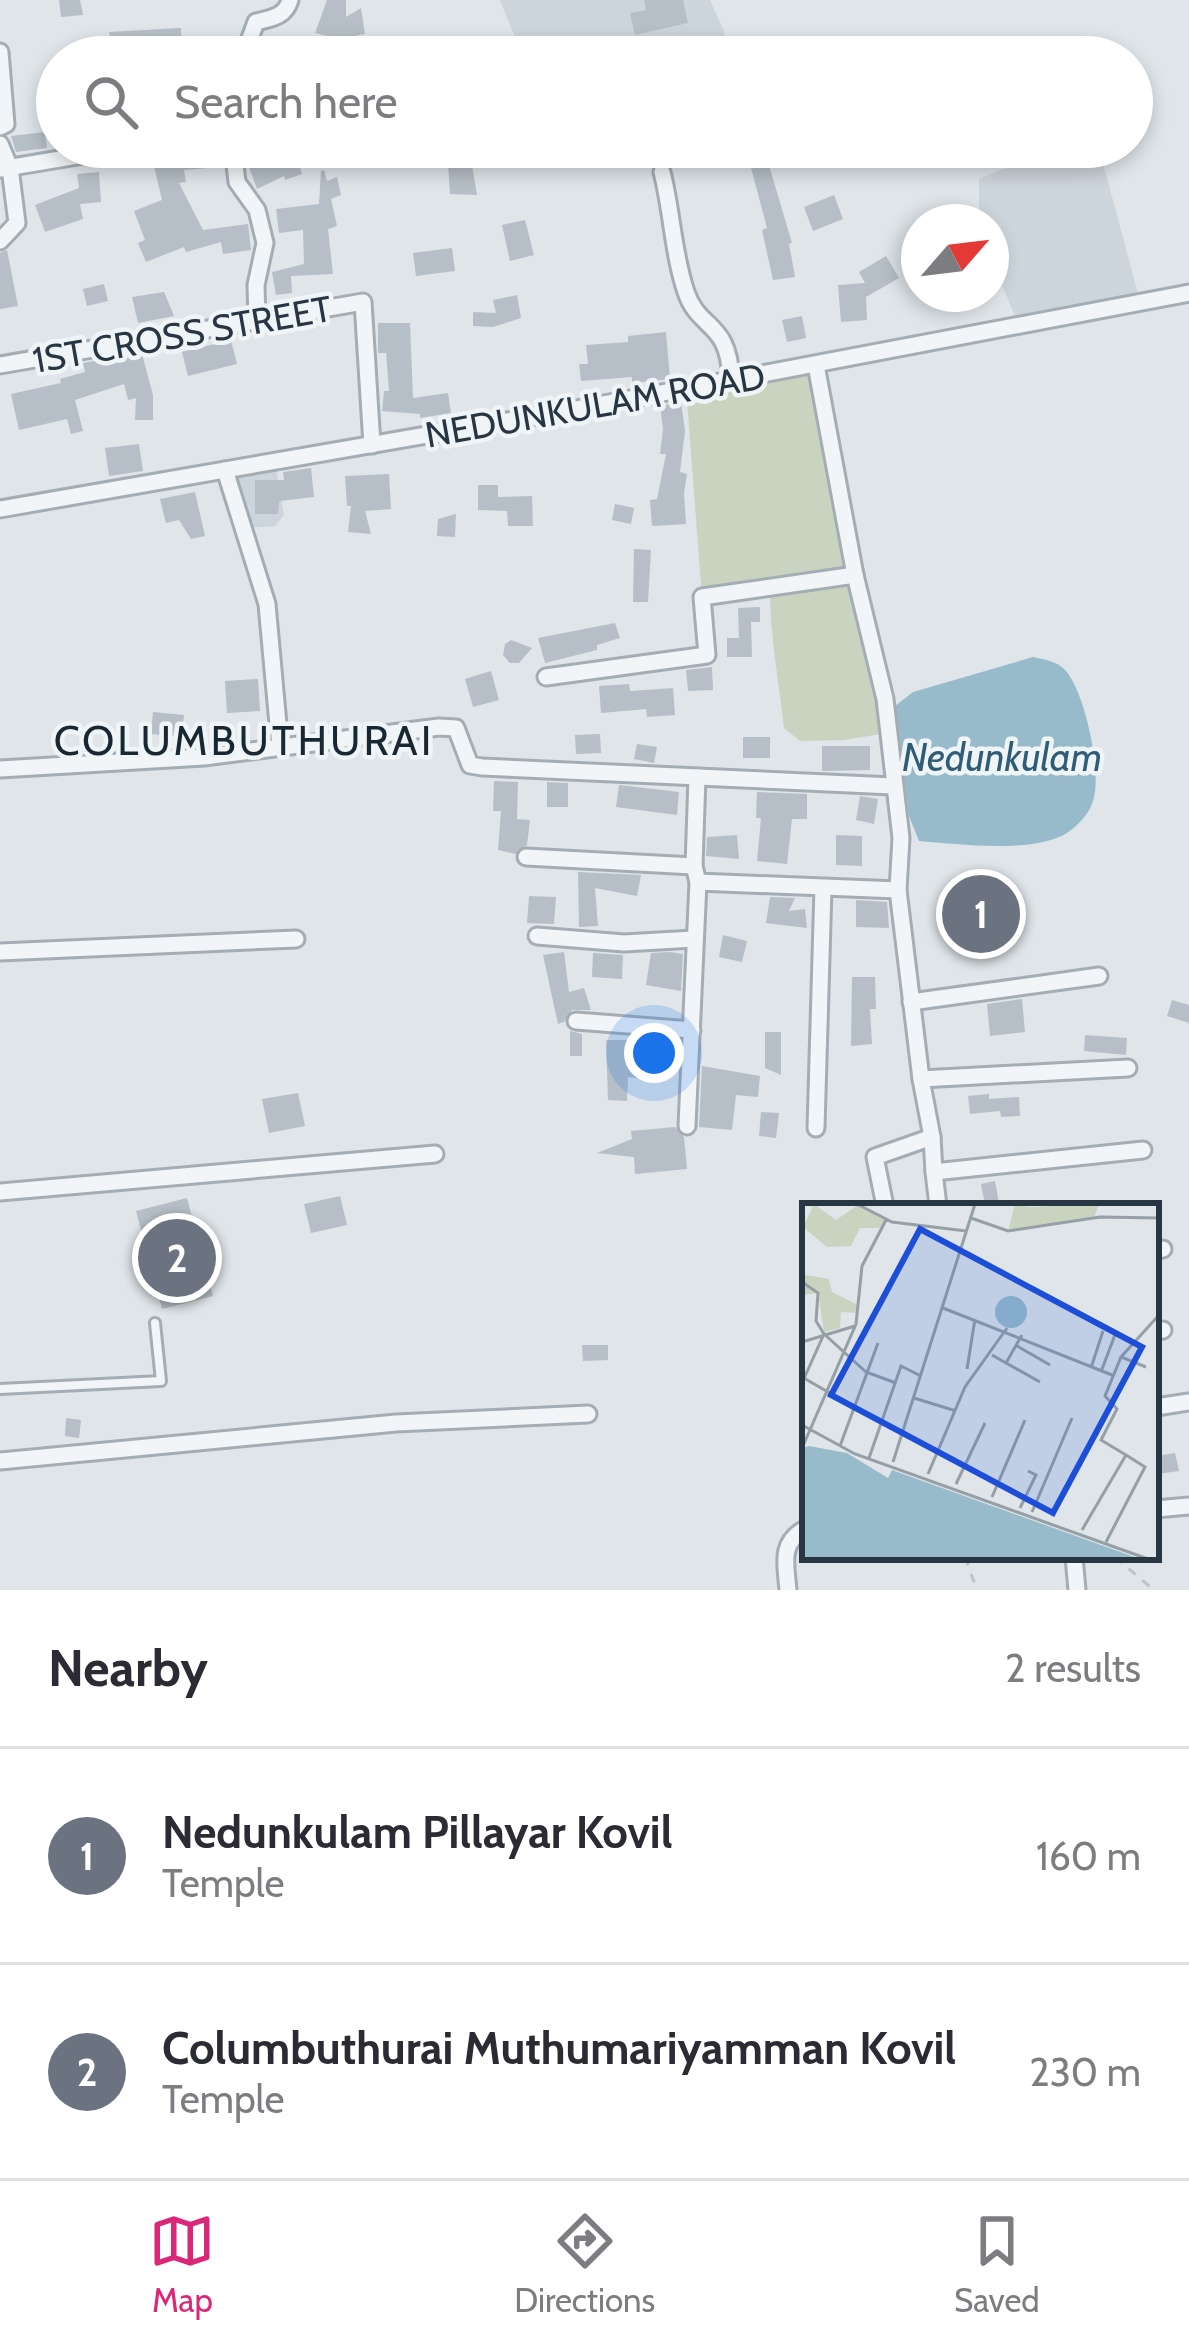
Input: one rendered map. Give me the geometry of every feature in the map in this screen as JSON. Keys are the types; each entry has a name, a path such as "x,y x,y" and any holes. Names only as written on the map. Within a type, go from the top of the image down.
{"street":[{"path":"251,36 256,22 278,17 290,0"},
{"path":"0,52 7,102 6,124 0,127"},
{"path":"0,144 16,224 0,242"},
{"path":"5,168 36,163"},
{"path":"235,168 237,182 257,210 265,243 256,285 257,323"},
{"path":"662,172 686,295 720,332 730,355 731,380"},
{"name":"NEDUNKULAM ROAD","path":"0,509 731,380 1189,293"},
{"name":"1ST CROSS STREET","path":"0,365 363,302 371,445"},
{"path":"816,364 855,575 885,699 901,838 898,890 938,1203"},
{"path":"225,470 267,604 280,746"},
{"path":"546,677 707,655 702,597 855,575"},
{"path":"0,769 204,757 456,728 470,765 893,786"},
{"path":"687,1126 697,777"},
{"path":"526,857 823,888 898,890"},
{"path":"816,1128 823,888"},
{"path":"537,936 624,943 694,939"},
{"path":"0,952 296,940"},
{"path":"911,1002 1099,976"},
{"path":"576,1022 692,1030"},
{"path":"921,1078 1128,1068"},
{"path":"884,1203 875,1157 932,1137"},
{"path":"934,1172 1143,1150"},
{"path":"0,1192 435,1154"},
{"path":"1159,1407 1189,1402"},
{"path":"0,1461 396,1424 588,1414"},
{"path":"1159,1509 1189,1506"},
{"path":"788,1590 784,1553 802,1531"},
{"path":"1074,1560 1077,1590"}],"lane":[{"path":"0,1389 160,1382 155,1323"}],"path":[{"path":"966,1560 977,1590"},
{"path":"1118,1560 1154,1590"}],"shaded area":[{"path":"500,0 710,0 725,36 515,36"},
{"path":"1009,168 1104,168 1140,301 1018,324 1009,302 1009,204 979,204 979,179"},
{"path":"275,461 284,515 275,526 246,528 225,470"}],"green space":[{"path":"816,365 887,733 800,741 784,728 770,590 702,597 686,388"}],"water":[{"name":"Nedunkulam","path":"1033,657 1063,668 1079,696 1095,769 1088,813 1067,833 1035,844 919,841 909,816 895,706 913,692"}],"building":[{"path":"59,0 80,0 83,15 61,17"},
{"path":"327,0 346,0 346,17 361,8 365,34 315,33"},
{"path":"644,0 683,0 688,23 635,35 630,13 646,10"},
{"path":"181,28 181,36 110,36 109,32"},
{"path":"36,133 36,149 16,152 11,136"},
{"path":"154,168 208,168 184,170 186,182 179,183 203,230 248,224 251,250 223,254 221,242 186,252 184,247 146,262 138,243 145,240 134,211 162,200"},
{"path":"249,168 300,168 302,174 285,180 284,176 257,189"},
{"path":"448,168 472,168 477,195 450,194"},
{"path":"751,168 770,168 792,243 795,277 773,280 762,230 767,228"},
{"path":"324,170 327,181 337,177 341,195 331,199 337,226 328,229 333,274 291,276 292,293 276,295 272,272 304,264 303,230 279,233 276,209 319,204"},
{"path":"99,172 101,202 80,204 83,219 45,232 35,205 79,188 77,174"},
{"path":"834,195 843,219 813,231 804,207"},
{"path":"525,220 534,255 510,261 502,225"},
{"path":"452,248 455,271 416,276 413,253"},
{"path":"7,250 18,306 0,309 0,253"},
{"path":"886,256 899,278 866,297 867,320 841,322 838,285 865,283 859,272"},
{"path":"104,284 108,301 87,306 83,289"},
{"path":"164,292 174,316 138,323 132,297"},
{"path":"517,295 521,318 493,327 473,326 473,312 496,313 493,300"},
{"path":"802,316 806,338 787,342 782,320"},
{"path":"378,323 410,323 413,398 448,393 451,413 420,418 420,414 382,411 384,391 389,391 386,353 378,353"},
{"path":"666,332 670,379 581,381 579,364 588,364 586,345 628,342 628,336"},
{"path":"231,340 237,364 188,376 182,352"},
{"path":"142,354 153,395 153,420 135,420 136,398 128,400 124,384 75,400 83,431 71,434 67,419 19,430 11,394 61,383 60,379 85,372 83,363"},
{"path":"681,402 685,431 680,472 687,474 686,524 652,526 650,500 657,499 666,454 660,454 660,406"},
{"path":"139,444 143,471 109,476 105,448"},
{"path":"311,468 314,497 279,501 278,514 255,514 255,480 284,480 283,472"},
{"path":"389,474 391,509 365,511 371,534 348,532 351,506 347,506 345,476"},
{"path":"478,485 498,485 498,497 532,496 533,526 508,526 507,511 478,510"},
{"path":"195,492 205,536 191,539 179,520 166,523 160,499"},
{"path":"615,504 634,508 631,524 612,520"},
{"path":"456,514 455,537 437,536 438,519"},
{"path":"634,549 651,550 648,602 633,602"},
{"path":"760,607 760,622 751,622 752,657 727,657 727,638 739,638 738,608"},
{"path":"615,623 620,638 597,645 597,650 545,663 538,638"},
{"path":"511,640 532,648 519,663 510,663 503,655"},
{"path":"712,667 713,690 688,691 686,670"},
{"path":"491,671 499,700 473,707 465,679"},
{"path":"258,679 260,711 227,713 225,681"},
{"path":"629,684 630,691 673,688 675,715 647,717 646,709 601,713 599,686"},
{"path":"153,712 184,715 182,737 151,734"},
{"path":"600,734 601,753 576,754 575,735"},
{"path":"743,737 770,737 770,758 743,758"},
{"path":"637,744 657,747 654,763 634,759"},
{"path":"822,746 870,746 870,770 822,771"},
{"path":"494,781 518,782 517,819 530,820 527,845 515,854 498,850 501,811 493,811"},
{"path":"547,782 568,783 568,807 547,807"},
{"path":"619,785 679,792 677,815 616,807"},
{"path":"757,792 807,794 807,819 792,819 787,864 757,861 761,818 756,818"},
{"path":"860,796 878,799 874,824 856,820"},
{"path":"737,835 739,859 706,856 707,837"},
{"path":"836,835 862,836 862,866 836,865"},
{"path":"578,872 641,875 637,896 595,888 598,926 579,927"},
{"path":"529,896 556,897 554,924 527,923"},
{"path":"770,897 795,898 789,911 805,909 807,928 766,923"},
{"path":"856,900 887,902 889,928 856,927"},
{"path":"723,935 747,941 742,962 719,957"},
{"path":"564,952 569,992 584,988 591,1010 572,1010 558,1024 543,955"},
{"path":"593,953 623,955 622,979 592,977"},
{"path":"651,953 683,954 681,991 646,985"},
{"path":"852,977 875,977 872,1044 851,1046"},
{"path":"1022,999 1025,1032 990,1036 987,1004"},
{"path":"1172,1000 1189,1005 1189,1023 1167,1016"},
{"path":"570,1031 582,1034 582,1056 570,1056"},
{"path":"765,1032 781,1032 781,1075 765,1068"},
{"path":"1085,1035 1127,1038 1126,1055 1084,1051"},
{"path":"606,1040 660,1040 657,1081 628,1077 627,1101 608,1100"},
{"path":"702,1066 760,1076 758,1097 736,1095 732,1130 699,1127"},
{"path":"298,1093 305,1126 269,1133 262,1099"},
{"path":"989,1094 989,1099 1019,1097 1020,1116 1001,1117 1000,1111 970,1114 968,1096"},
{"path":"761,1112 779,1113 776,1138 759,1136"},
{"path":"675,1127 684,1137 687,1169 635,1174 634,1157 597,1153 632,1139 631,1131"},
{"path":"995,1181 999,1203 985,1203 981,1184"},
{"path":"340,1196 347,1225 311,1233 304,1204"},
{"path":"187,1198 213,1296 162,1309 136,1211"},
{"path":"582,1345 608,1345 608,1360 583,1361"},
{"path":"66,1418 81,1420 79,1438 65,1436"},
{"path":"1175,1453 1179,1471 1159,1474 1159,1456"}],"place":[{"name":"Nedunkulam Pillayar Kovil","path":"981,914"},
{"name":"Columbuthurai Muthumariyamman Kovil","path":"177,1258"}],"district":[{"name":"COLUMBUTHURAI","path":"244,740"}]}
